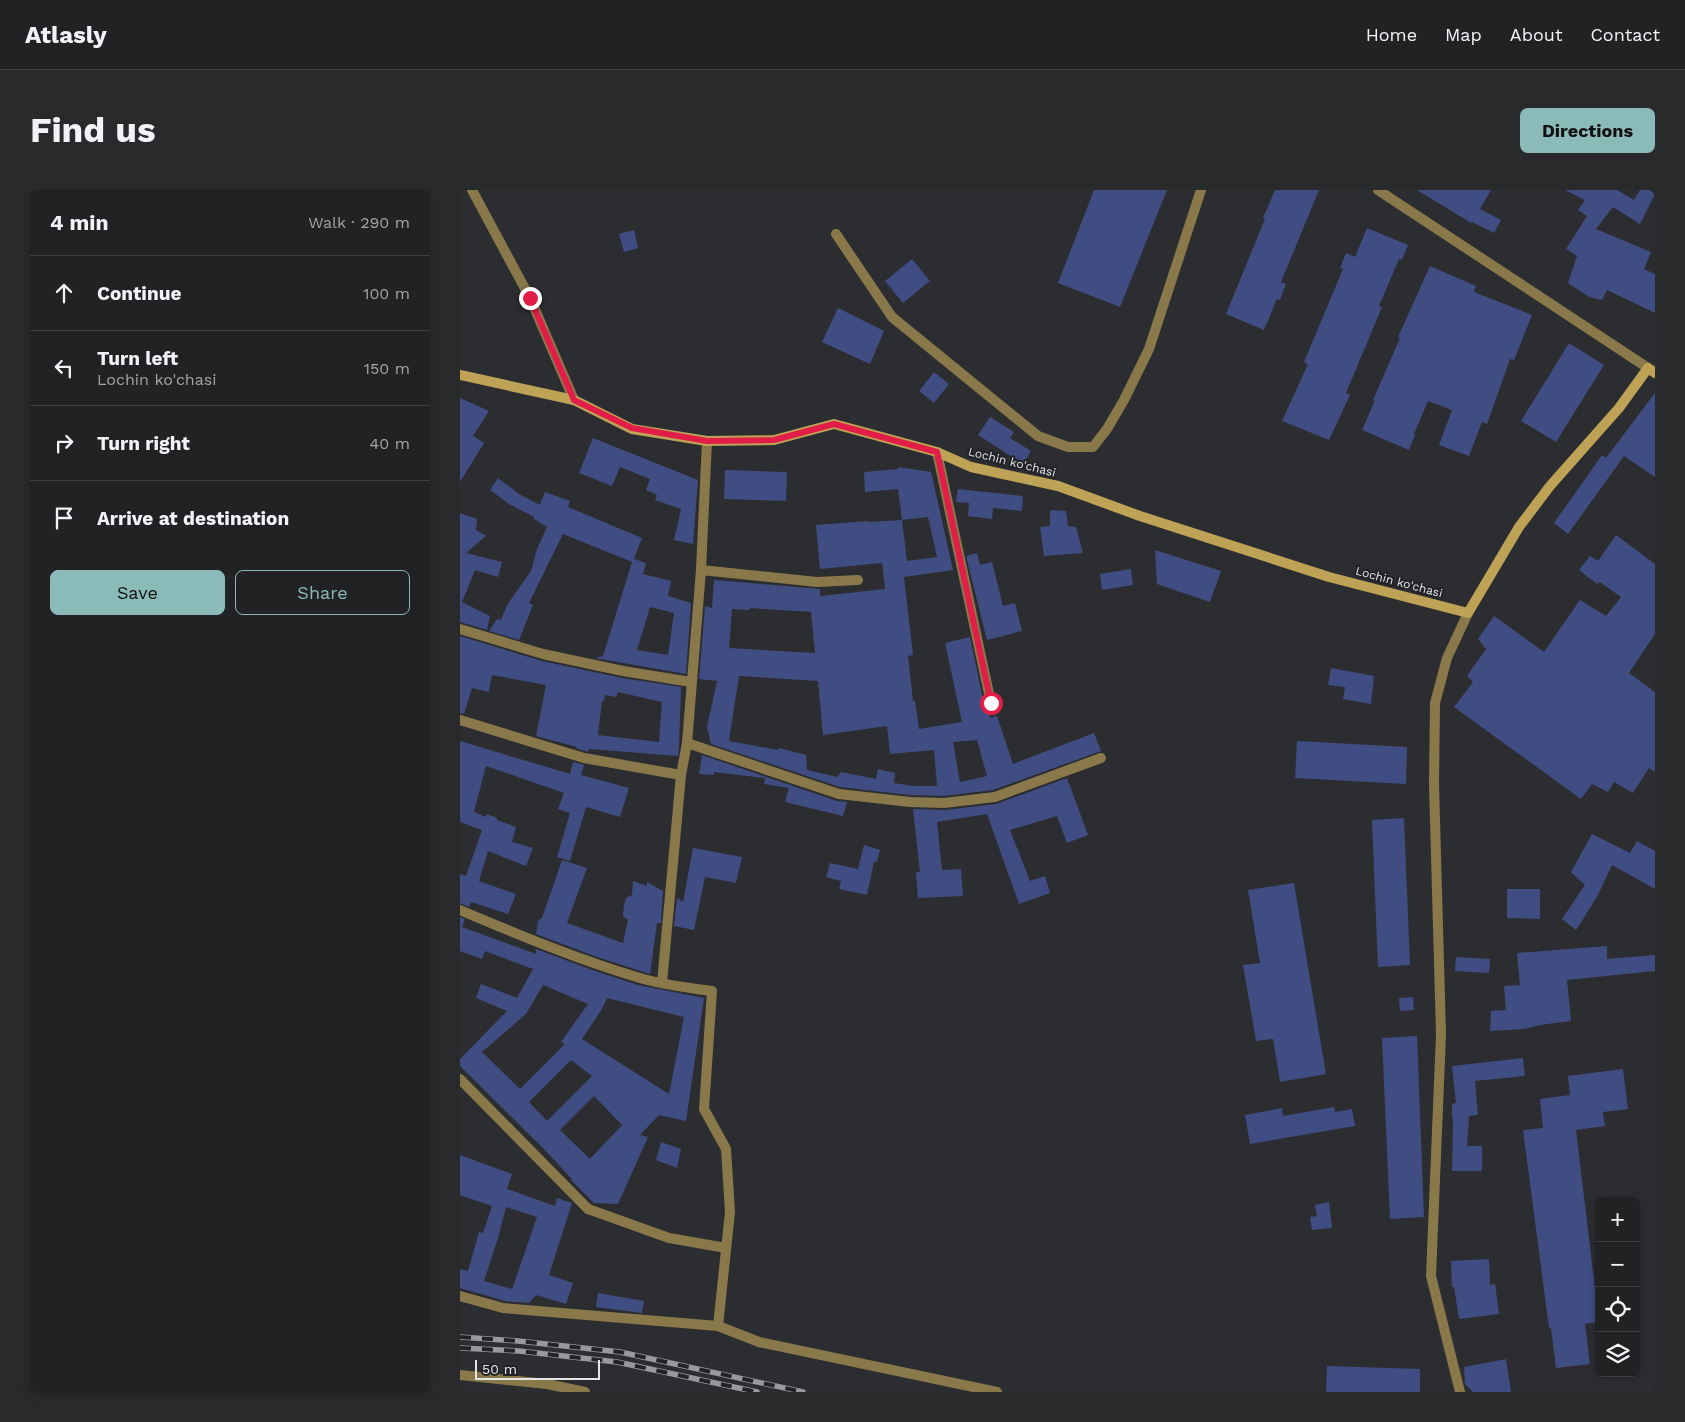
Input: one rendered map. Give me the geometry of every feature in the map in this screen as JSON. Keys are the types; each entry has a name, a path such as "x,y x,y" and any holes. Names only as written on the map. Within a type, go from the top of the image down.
{"street":[{"path":"472,190 530,298 574,400"},
{"path":"836,234 892,317 1038,436 1068,447 1093,447 1124,400 1149,349 1201,190"},
{"path":"1378,190 1651,371 1550,486 1519,527 1468,613 1447,658 1435,703 1434,784 1441,1034 1431,1276 1460,1392"},
{"name":"Lochin ko'chasi","path":"460,375 574,400 632,428 707,441 774,440 834,424 937,452 971,467 1058,486 1140,516 1329,577 1468,613"},
{"path":"662,984 681,775 687,743 700,570 707,441"},
{"path":"937,452 991,703"},
{"path":"700,570 817,582 858,580"},
{"path":"460,629 543,654 623,671 691,682"},
{"path":"460,720 584,758 681,775"},
{"path":"687,743 839,794 910,802 944,803 995,797 1101,758"},
{"path":"460,910 548,946 641,978 662,984 712,991 704,1109 726,1149 730,1212 718,1326"},
{"path":"460,1079 588,1209 669,1238 726,1248"},
{"path":"460,1296 503,1308 718,1326 759,1342 997,1392"},
{"path":"460,1375 546,1384 585,1392"}],"building":[{"path":"1094,190 1167,190 1120,307 1058,283"},
{"path":"1275,190 1319,190 1281,282 1286,284 1280,300 1277,299 1264,330 1226,314"},
{"path":"1417,190 1491,190 1480,209 1501,220 1494,233 1471,223"},
{"path":"1565,190 1617,190 1634,200 1640,190 1655,190 1655,194 1640,224 1613,207 1596,229 1651,252 1644,269 1655,274 1655,313 1607,290 1602,300 1589,297 1568,283 1577,256 1566,249 1587,216 1578,210 1585,200"},
{"path":"1367,228 1408,245 1402,260 1399,259 1379,306 1382,307 1346,393 1350,395 1329,440 1282,421 1308,364 1304,362 1343,269 1340,268 1346,253 1355,257"},
{"path":"634,230 638,248 624,252 619,234"},
{"path":"912,259 930,281 903,303 885,281"},
{"path":"1430,266 1476,286 1474,292 1532,315 1514,360 1510,359 1487,424 1482,422 1469,456 1439,445 1452,410 1428,401 1409,450 1362,430 1400,338 1398,337"},
{"path":"838,308 884,331 870,364 822,342"},
{"path":"1569,343 1604,365 1556,442 1521,421"},
{"path":"934,372 949,384 934,403 919,391"},
{"path":"1655,393 1655,477 1624,456 1568,534 1554,523 1602,455 1606,458"},
{"path":"460,398 489,411 473,436 484,443 460,482"},
{"path":"990,417 1014,432 1010,438 1031,451 1023,464 978,435"},
{"path":"593,438 698,480 693,544 674,540 681,509 655,500 657,495 646,490 650,479 620,467 612,486 579,473"},
{"path":"898,467 931,472 953,570 904,577 913,655 908,656 913,701 915,701 919,729 962,722 945,643 970,637 984,704 988,709 990,718 997,716 1013,764 1094,733 1101,751 993,790 944,796 910,795 840,787 711,744 707,727 717,681 699,679 705,606 712,608 714,580 820,589 820,596 885,589 882,563 820,569 816,525 902,520 898,489 865,492 864,472 898,469","holes":["928,517 937,557 907,561 902,520","750,608 811,612 815,653 729,648 732,609 750,610","739,676 818,681 823,735 887,726 890,754 934,750 937,786 913,786 894,783 895,773 878,769 876,779 841,772 837,777 807,770 806,755 779,748 778,750 729,741","977,740 987,776 960,782 953,742"]},
{"path":"725,470 787,472 786,501 724,499"},
{"path":"498,478 519,494 540,505 545,492 570,501 568,507 642,538 634,559 646,563 643,574 671,581 668,596 691,603 686,674 595,658 603,656 632,562 563,534 529,603 533,605 519,640 489,631 497,619 501,620 507,605 531,571 537,549 547,527 490,490","holes":["650,607 674,613 668,655 637,650"]},
{"path":"958,489 1023,496 1022,511 993,508 992,519 968,516 969,503 956,502"},
{"path":"1050,510 1066,511 1068,526 1076,527 1083,553 1044,556 1040,527 1050,526"},
{"path":"460,513 477,519 476,530 486,536 466,553 502,562 498,577 475,570 462,602 490,616 487,630 460,622"},
{"path":"1616,535 1655,564 1655,634 1629,673 1655,692 1655,772 1649,768 1633,793 1614,782 1608,792 1592,784 1581,799 1454,707 1473,682 1467,676 1486,649 1478,639 1494,616 1544,652 1580,600 1606,616 1621,597 1600,582 1597,584 1579,570 1590,556 1598,561"},
{"path":"1155,550 1221,571 1210,602 1157,584"},
{"path":"977,553 980,565 992,562 1003,606 1015,603 1022,631 987,640 966,556"},
{"path":"1131,569 1133,585 1102,590 1100,574"},
{"path":"460,636 542,661 622,678 681,687 678,756 589,749 588,752 577,747 536,736 546,685 492,675 489,692 472,688 464,714 460,713","holes":["618,692 662,702 659,742 598,735 602,701 604,701 605,695 616,697"]},
{"path":"1331,668 1374,676 1371,704 1343,699 1345,687 1328,685"},
{"path":"460,741 570,774 573,762 584,765 581,775 629,788 620,817 586,807 570,861 557,857 570,813 558,809 564,793 486,766 474,812 486,817 487,814 516,827 512,842 533,848 526,866 488,851 479,881 516,894 508,914 471,902 469,907 460,903 460,874 466,876 482,830 460,822"},
{"path":"1297,741 1407,747 1406,784 1295,778"},
{"path":"702,755 837,801 847,802 843,816 785,802 789,788 764,784 765,778 714,772 714,775 699,774"},
{"path":"1067,778 1088,835 1067,843 1057,816 1010,830 1030,881 1045,876 1050,893 1019,904 987,814 937,822 942,870 961,869 963,896 918,898 916,872 920,872 913,809 945,810 996,804"},
{"path":"1404,818 1410,965 1378,967 1372,820"},
{"path":"1592,834 1630,853 1637,841 1655,851 1655,889 1612,865 1597,897 1576,930 1562,919 1585,885 1571,872"},
{"path":"864,845 880,850 877,862 874,862 867,895 839,889 841,881 826,877 830,863 858,869"},
{"path":"693,848 742,857 736,883 705,877 694,930 674,926 677,898 683,902"},
{"path":"562,860 587,868 567,923 623,943 628,920 623,916 624,905 626,898 632,895 633,881 647,886 647,882 663,891 661,923 657,923 650,974 597,957 536,934 538,921 542,918"},
{"path":"1294,883 1326,1074 1280,1082 1273,1039 1256,1041 1243,965 1260,963 1248,890"},
{"path":"1507,889 1540,889 1540,919 1507,918"},
{"path":"460,917 465,919 462,927 536,954 536,949 638,985 704,998 686,1121 659,1115 640,1135 648,1137 618,1204 594,1203 543,1148 460,1066 460,1059 507,1011 476,998 481,984 517,998 533,969 485,951 482,959 460,951","holes":["543,985 588,1004 561,1042 565,1044 520,1089 482,1052 526,1014","607,998 684,1017 669,1094 582,1039","571,1060 592,1076 547,1121 529,1102","594,1096 622,1125 590,1159 560,1130"]},
{"path":"1607,946 1607,959 1655,955 1655,971 1567,980 1571,1021 1524,1029 1490,1031 1491,1011 1506,1010 1504,986 1520,985 1517,953"},
{"path":"1456,957 1490,959 1489,973 1455,971"},
{"path":"1413,997 1414,1010 1400,1011 1399,998"},
{"path":"1417,1036 1424,1217 1390,1219 1382,1038"},
{"path":"1523,1058 1525,1076 1475,1081 1478,1115 1469,1116 1467,1146 1482,1146 1482,1171 1452,1171 1452,1104 1456,1103 1452,1066"},
{"path":"1623,1069 1628,1109 1603,1112 1605,1126 1576,1130 1595,1289 1595,1323 1585,1324 1590,1364 1556,1368 1523,1130 1543,1128 1540,1099 1570,1095 1568,1076"},
{"path":"1334,1107 1335,1112 1352,1109 1355,1126 1250,1144 1245,1115 1282,1108 1283,1116"},
{"path":"661,1142 681,1149 677,1168 656,1160"},
{"path":"460,1155 512,1174 507,1189 555,1206 557,1198 572,1203 549,1275 573,1283 566,1304 536,1295 529,1303 505,1301 460,1288 460,1269 468,1271 479,1232 483,1233 492,1206 460,1195","holes":["506,1207 537,1217 512,1289 484,1281"]},
{"path":"1329,1202 1332,1228 1312,1230 1310,1217 1317,1216 1315,1205"},
{"path":"1489,1259 1490,1285 1495,1284 1499,1314 1459,1319 1454,1287 1452,1287 1451,1261"},
{"path":"598,1293 644,1301 642,1313 596,1307"},
{"path":"1506,1359 1511,1392 1473,1392 1465,1384 1464,1367"},
{"path":"1327,1366 1420,1369 1420,1392 1326,1392"}],"railway":[{"path":"460,1337 620,1352 803,1392"},
{"path":"460,1348 519,1351 617,1362 757,1392"}],"route":[{"path":"530,298 574,400 632,428 707,441 774,440 834,424 937,452 991,703"}]}
